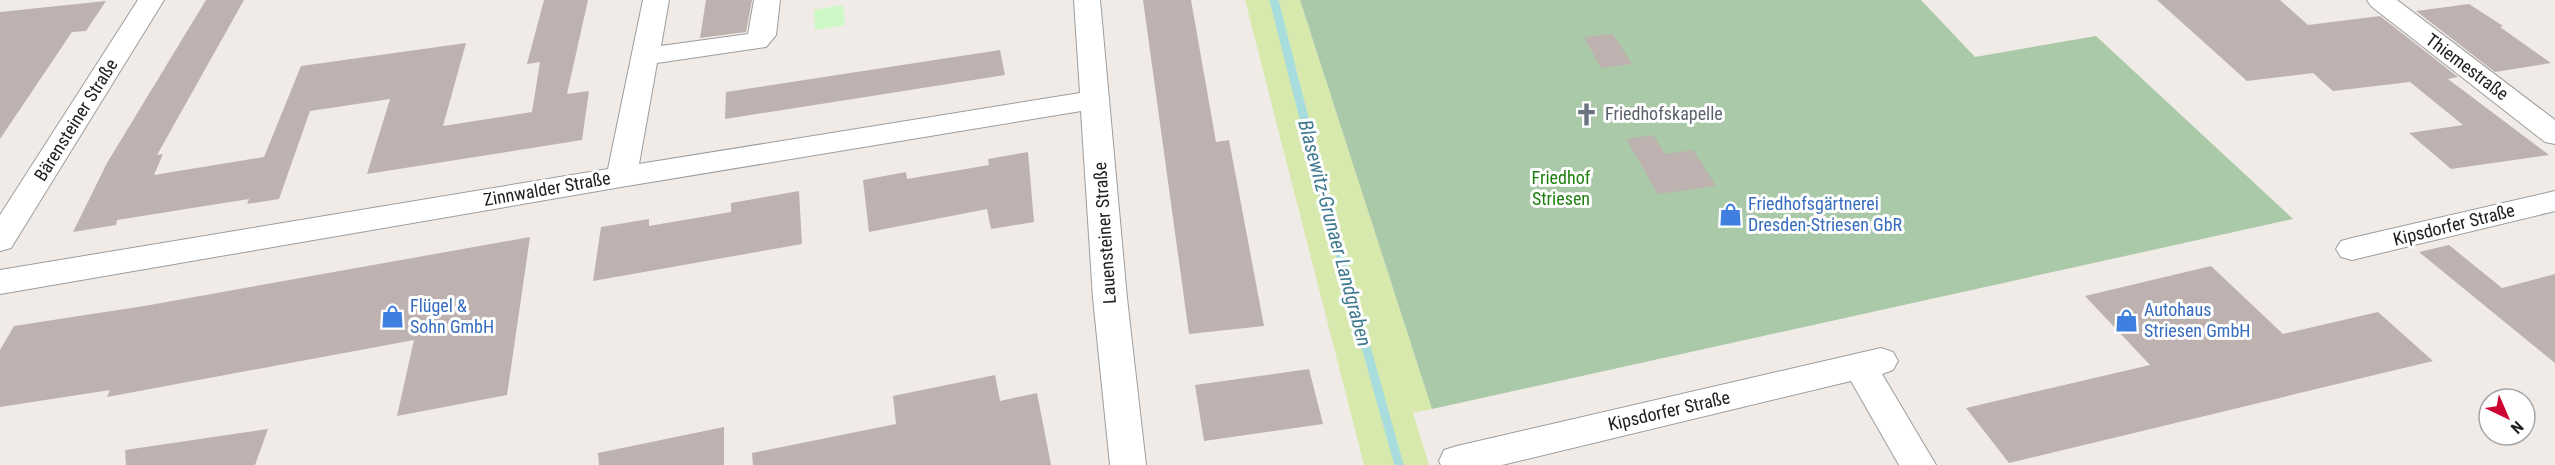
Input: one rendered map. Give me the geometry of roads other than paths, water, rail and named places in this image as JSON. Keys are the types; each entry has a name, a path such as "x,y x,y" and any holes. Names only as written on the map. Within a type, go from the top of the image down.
{"street":[{"name":"Bärensteiner Straße","path":"0,240 151,0"},
{"path":"621,177 656,0"},
{"path":"645,56 756,41 763,35 767,0"},
{"name":"Lauensteiner Straße","path":"1087,0 1110,298 1128,465"},
{"name":"Thiemestraße","path":"2380,0 2555,135"},
{"name":"Zinnwalder Straße","path":"0,282 1095,100"},
{"name":"Kipsdorfer Straße","path":"2352,249 2555,201"},
{"name":"Kipsdorfer Straße","path":"1457,461 1870,363 1918,465"}],"waterway":[{"name":"Blasewitz‐Grunaer Landgraben","path":"1274,0 1323,193 1399,465"}],"place":[{"name":"Friedhofskapelle","path":"1587,114"},
{"name":"Friedhofsgärtnerei Dresden-Striesen GbR","path":"1730,214"},
{"name":"Flügel & Sohn GmbH","path":"392,316"},
{"name":"Autohaus Striesen GmbH","path":"2126,320"}],"park label":[{"name":"Friedhof Striesen","path":"1561,188"}]}
